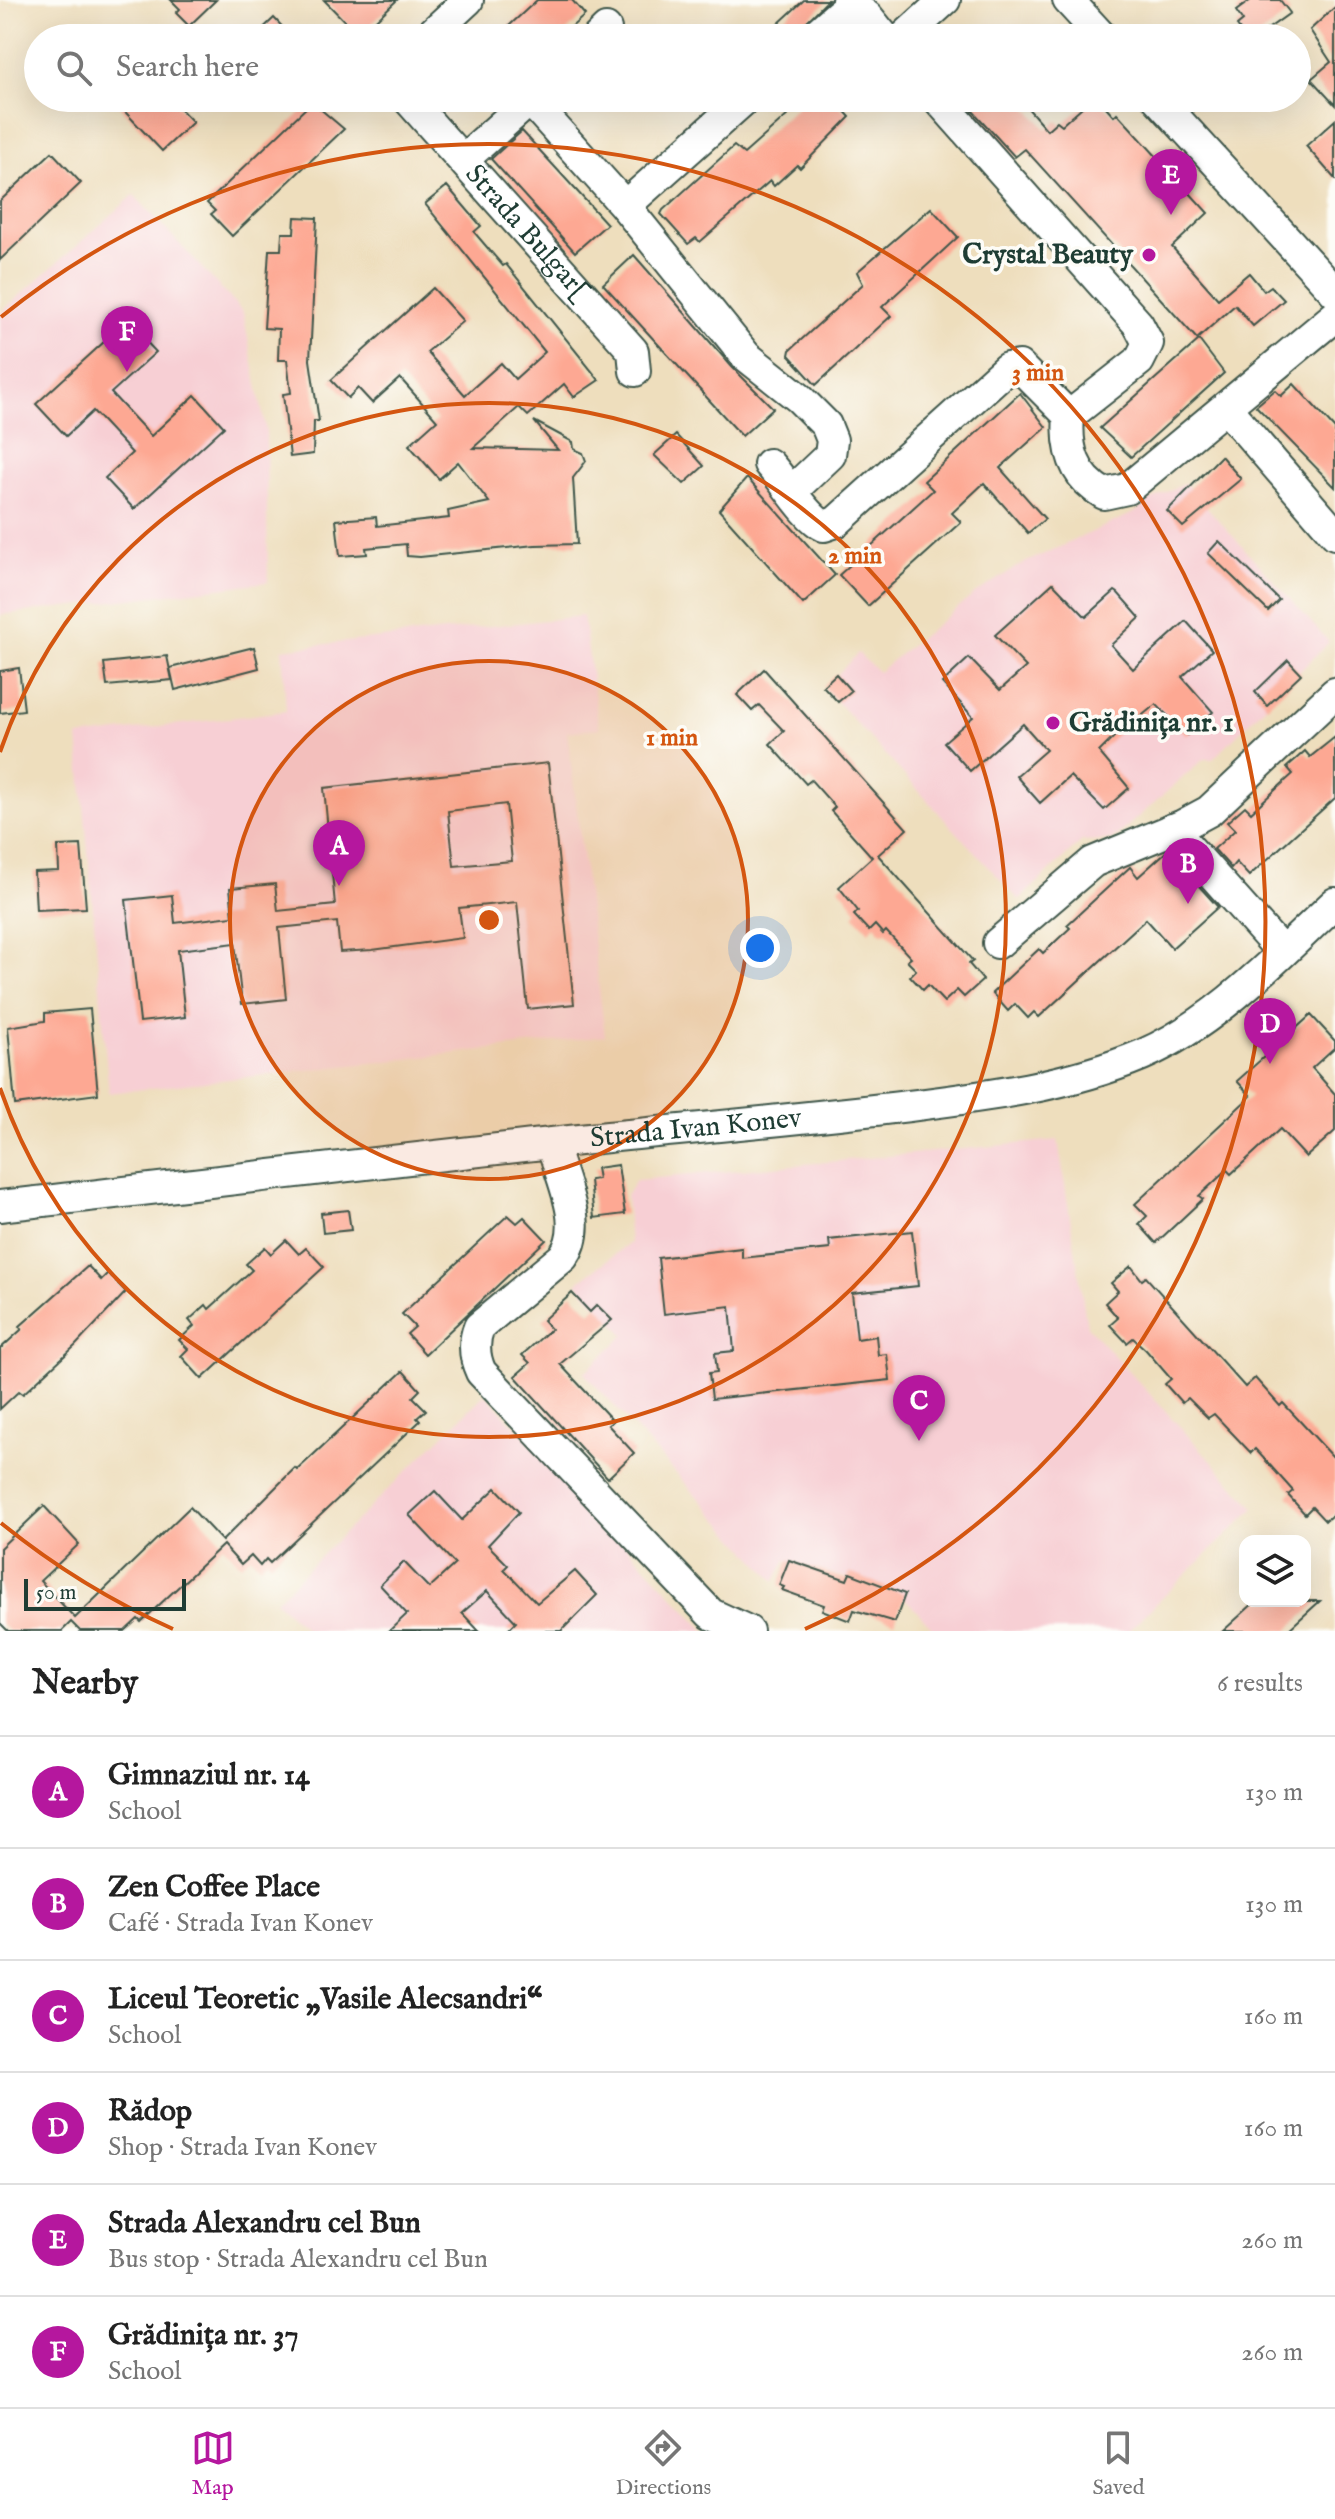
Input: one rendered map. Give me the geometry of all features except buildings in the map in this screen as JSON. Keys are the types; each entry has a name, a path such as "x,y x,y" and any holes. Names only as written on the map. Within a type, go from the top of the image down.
{"street":[{"path":"442,24 468,0"},
{"path":"918,24 945,0"},
{"path":"1068,0 1090,24"},
{"path":"828,24 851,5 874,24"},
{"name":"Strada Bulgar[","path":"420,112 633,351 635,371"},
{"path":"464,159 516,112"},
{"path":"542,112 625,206 746,356 799,398 826,425 832,440 830,455 793,490"},
{"path":"625,206 730,112"},
{"path":"949,112 1138,324 1148,343 1139,361 1069,416"},
{"path":"1170,112 1335,292"},
{"path":"769,464 793,490 815,522 824,526 836,522 1007,368 1019,366 1069,416 1068,447 1073,460 1090,484 1111,495 1127,489 1227,409 1335,316"},
{"path":"1227,409 1335,534"},
{"path":"998,943 1093,862 1209,811 1335,693"},
{"path":"1172,829 1282,952"},
{"name":"Strada Ivan Konev","path":"0,1206 552,1143 834,1116 998,1095 1049,1085 1142,1054 1168,1041 1213,1011 1335,903"},
{"path":"552,1143 573,1218 575,1232 572,1246 479,1327 475,1338 476,1362 481,1372 711,1614 748,1631"}],"shaded area":[{"path":"134,195 243,312 266,431 268,582 0,615 0,313"},
{"name":"Grădinița nr. 1","path":"1185,483 1329,642 1213,759 1204,759 1112,840 1082,841 1019,900 824,688 858,653 878,672 976,593 1020,565 1136,512 1149,501"},
{"path":"583,616 599,728 567,732 605,1036 109,1093 78,737 286,711 282,649"},
{"path":"1058,1140 1087,1326 1255,1508 1128,1631 935,1631 902,1595 786,1560 775,1581 584,1373 625,1335 577,1283 630,1243 626,1196 636,1180"},
{"path":"485,1394 706,1631 308,1631 275,1601"}],"place":[{"name":"Strada Alexandru cel Bun","path":"1171,215"},
{"name":"Crystal Beauty","path":"1149,255"},
{"name":"Grădinița nr. 37","path":"127,372"},
{"name":"Grădinița nr. 1","path":"1053,723"},
{"name":"Gimnaziul nr. 14","path":"339,886"},
{"name":"Zen Coffee Place","path":"1188,904"},
{"name":"Rădop","path":"1270,1064"},
{"name":"Liceul Teoretic „Vasile Alecsandri“","path":"919,1441"}]}
